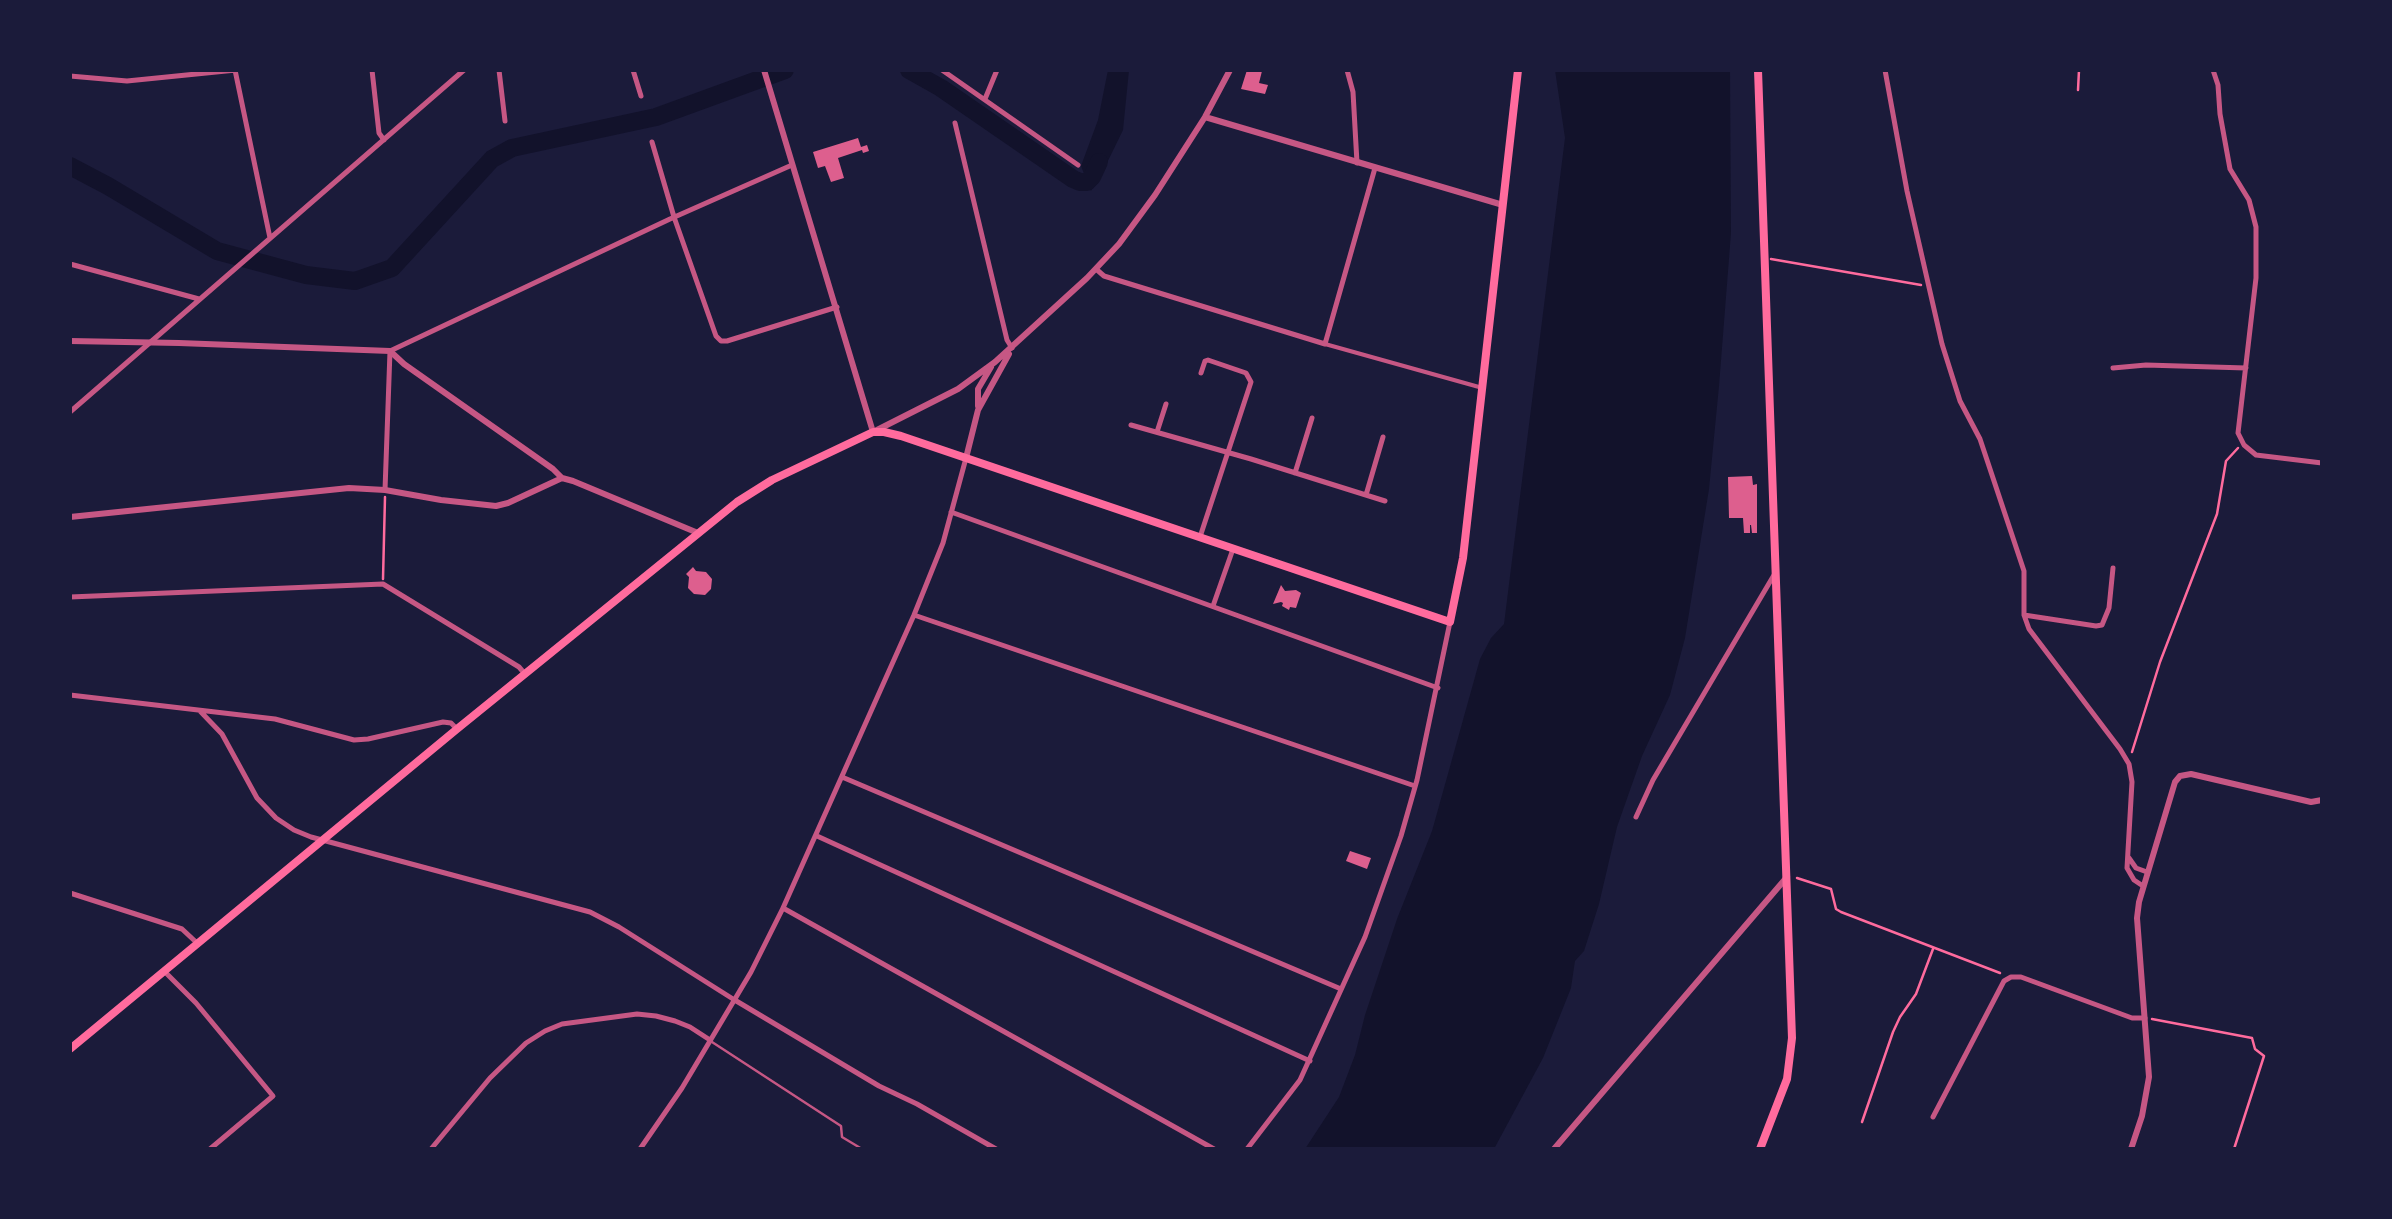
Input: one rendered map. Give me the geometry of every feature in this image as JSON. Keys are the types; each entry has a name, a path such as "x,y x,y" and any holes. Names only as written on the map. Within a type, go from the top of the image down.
{"main road":[{"path":"70,1049 698,533 754,490 873,432 895,434 1450,622 1463,558 1518,70"},
{"path":"1758,70 1791,1055 1784,1090 1760,1149"}],"street":[{"path":"70,76 127,81 236,70 270,239"},
{"path":"372,70 379,133 384,140"},
{"path":"70,412 464,70"},
{"path":"499,70 505,121"},
{"path":"633,70 641,96"},
{"path":"764,70 873,432 958,389 995,362 1096,269 1145,210 1205,117 1230,70"},
{"path":"942,70 1078,166"},
{"path":"985,99 997,70"},
{"path":"1348,70 1357,163"},
{"path":"1885,70 1906,191 1951,378 1980,439 2024,571 2024,615 2028,629 2129,764 2132,782 2127,868 2143,886"},
{"path":"2213,70 2230,168 2248,200 2256,227 2256,278 2237,426 2244,445 2256,455 2322,463"},
{"path":"1205,117 1502,205"},
{"path":"954,123 1012,348"},
{"path":"652,142 674,217 720,341 837,308"},
{"path":"70,341 390,351 792,165"},
{"path":"1325,344 1375,168"},
{"path":"70,264 199,299"},
{"path":"1096,269 1104,276 1325,344 1483,388"},
{"path":"978,410 1012,348"},
{"path":"390,351 562,478 698,533"},
{"path":"386,490 390,351"},
{"path":"1200,537 1251,382 1246,373 1208,360 1201,373"},
{"path":"978,390 995,362"},
{"path":"2113,368 2246,368"},
{"path":"640,1149 682,1088 760,955 914,616 943,543 969,460 984,389 958,389"},
{"path":"1157,432 1166,404"},
{"path":"1295,473 1312,418"},
{"path":"895,434 901,420"},
{"path":"1132,425 1384,502"},
{"path":"1366,496 1384,436"},
{"path":"70,517 349,488 496,506 562,478"},
{"path":"952,512 1438,688"},
{"path":"1213,606 1232,549"},
{"path":"2024,615 2102,624 2109,608 2113,568"},
{"path":"1636,816 1776,573"},
{"path":"70,597 383,584 520,667 525,674"},
{"path":"914,616 1415,786"},
{"path":"1248,1149 1310,1062 1365,936 1415,786 1450,622"},
{"path":"70,695 275,719 354,740 443,722 457,729"},
{"path":"200,711 222,734 258,798 294,830 590,912 880,1086 996,1149"},
{"path":"2131,1149 2150,1077 2137,918 2172,790 2180,776 2191,774 2310,802 2322,800"},
{"path":"842,776 1342,990"},
{"path":"817,835 1310,1062"},
{"path":"2128,856 2131,864 2147,872"},
{"path":"1554,1149 1788,876"},
{"path":"70,893 182,930 198,942"},
{"path":"784,908 1214,1149"},
{"path":"164,971 196,1003 273,1096 210,1149"},
{"path":"1933,1117 2004,981 2011,977 2132,1018 2145,1018"},
{"path":"431,1149 490,1078 526,1043 562,1024 636,1014 675,1020 710,1040"}],"lane":[{"path":"710,1040 840,1126 842,1137 862,1149"}],"path":[{"path":"2078,90 2079,70"},
{"path":"1764,258 1929,286"},
{"path":"2132,752 2160,662 2217,514 2226,461 2244,445"},
{"path":"383,570 386,490"},
{"path":"1788,876 1830,889 1836,909 1842,912 2011,977"},
{"path":"1862,1122 1893,1032 1916,994 1934,948"},
{"path":"2145,1018 2252,1038 2255,1049 2264,1056 2234,1149"}],"shaded area":[{"path":"1108,70 1129,70 1123,130 1091,191 1081,166 1098,120"},
{"path":"1555,70 1730,70 1731,233 1719,386 1709,489 1685,638 1670,695 1642,756 1617,827 1599,904 1584,951 1575,961 1571,988 1543,1058 1494,1149 1305,1149 1339,1097 1355,1055 1397,919 1432,831 1480,659 1504,624 1565,138"}],"building":[{"path":"1247,70 1262,71 1259,83 1268,85 1265,94 1241,89"},
{"path":"858,138 861,147 867,145 869,151 838,158 844,178 831,182 825,166 818,168 813,152"},
{"path":"1752,476 1753,485 1757,484 1757,533 1752,533 1750,525 1750,533 1744,533 1743,518 1729,518 1728,477"},
{"path":"693,567 712,579 711,589 705,595 694,594 688,588 686,574"},
{"path":"1281,585 1285,591 1301,593 1296,608 1289,610 1281,602 1273,604"},
{"path":"1350,851 1371,858 1367,869 1346,861"}],"waterway":[{"path":"70,166 217,251 306,275 355,281 392,268 492,159 512,148 656,117 785,70"},
{"path":"909,70 1073,179 1087,182 1099,162"}]}
